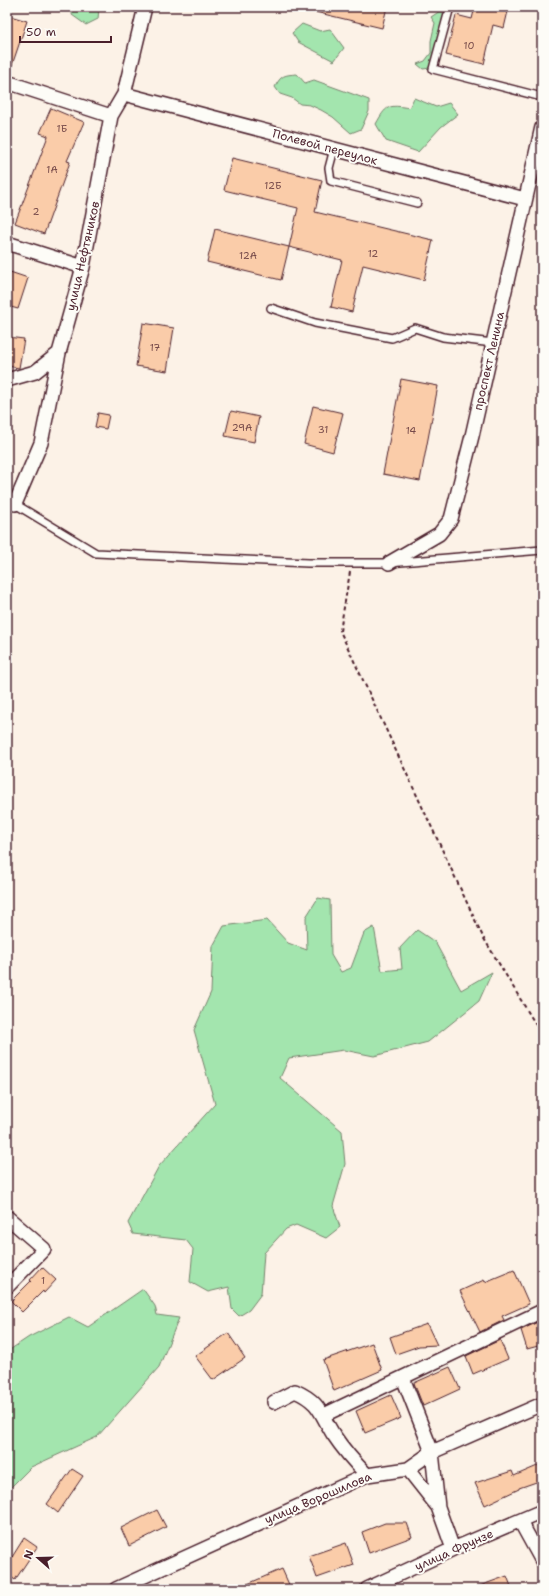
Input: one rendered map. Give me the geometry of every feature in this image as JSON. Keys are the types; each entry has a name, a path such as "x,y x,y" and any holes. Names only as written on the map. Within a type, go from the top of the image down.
{"street":[{"name":"улица Нефтяников","path":"15,504 41,443 59,353 83,267 111,116 124,94 145,7"},
{"path":"7,82 111,116"},
{"name":"Полевой переулок","path":"124,94 525,199"},
{"name":"проспект Ленина","path":"389,563 439,534 452,519 542,127"},
{"path":"7,243 83,267"},
{"path":"7,380 35,372 59,353"},
{"path":"7,1217 44,1249 7,1287"},
{"path":"324,1415 542,1311"},
{"path":"403,1378 432,1452 438,1507 452,1549"},
{"path":"274,1402 295,1391 308,1397 324,1415 332,1433 367,1475"},
{"name":"улица Ворошилова","path":"116,1589 367,1475 408,1469 432,1452 542,1404"},
{"path":"408,1469 438,1507"},
{"name":"улица Фрунзе","path":"367,1589 452,1549 520,1522 542,1511"},
{"path":"520,1522 542,1561"}],"lane":[{"path":"450,7 433,69 542,97"},
{"path":"334,149 329,168 331,181 417,202"},
{"path":"271,308 315,323 392,338 415,328 443,337 493,343"},
{"path":"15,504 96,553 308,563 389,563 542,550"}],"path":[{"path":"351,563 340,631 483,937 542,1034"}],"green space":[{"path":"73,7 99,7 98,19 86,25 72,15"},
{"path":"440,11 451,19 437,67 423,69 417,64 425,61 431,53 431,41 435,23 431,17"},
{"path":"302,24 320,31 330,29 344,48 334,61 298,42 292,33"},
{"path":"297,74 305,83 314,80 369,100 369,111 361,129 351,133 333,117 321,110 310,105 300,104 292,98 280,94 275,87 279,80 286,75"},
{"path":"414,98 436,107 449,103 458,114 441,127 418,152 386,141 376,124 385,110 396,106 409,108"},
{"path":"318,898 330,900 331,955 341,972 351,968 364,933 374,927 382,971 402,969 400,948 417,930 435,942 461,990 492,972 479,1001 428,1042 374,1056 344,1050 289,1058 280,1078 342,1131 345,1164 333,1206 340,1227 326,1238 296,1225 286,1229 264,1253 261,1294 249,1310 239,1316 232,1309 229,1287 208,1292 190,1282 193,1249 186,1240 133,1234 128,1223 159,1166 215,1104 194,1030 211,992 213,946 224,926 267,920 288,943 307,950 306,917"},
{"path":"143,1289 155,1306 157,1315 179,1318 159,1367 97,1437 31,1467 7,1491 7,1357 11,1349 29,1337 69,1317 88,1327"}],"building":[{"path":"311,7 387,7 382,28 311,11"},
{"path":"475,7 509,7 504,28 493,25 484,64 446,55 456,15 472,19"},
{"path":"7,15 27,21 9,74 7,74"},
{"path":"51,108 84,122 67,161 70,162 44,234 15,223 48,136 40,133"},
{"path":"232,158 322,180 315,212 433,240 424,280 363,265 352,312 331,307 342,260 289,247 298,208 224,190"},
{"path":"215,229 289,247 281,280 207,262"},
{"path":"7,271 28,278 18,309 7,306"},
{"path":"143,323 174,328 167,371 136,366"},
{"path":"7,337 24,339 19,368 7,366"},
{"path":"401,379 438,386 420,481 383,474"},
{"path":"313,406 343,413 333,452 304,444"},
{"path":"231,411 259,417 254,442 225,436"},
{"path":"98,413 109,415 106,429 95,427"},
{"path":"42,1267 56,1280 44,1293 43,1291 22,1312 11,1301 31,1281 30,1280"},
{"path":"514,1270 529,1304 502,1316 504,1320 480,1332 460,1291 484,1280 485,1282"},
{"path":"542,1320 542,1345 527,1349 521,1330"},
{"path":"427,1324 437,1345 419,1346 396,1354 390,1337"},
{"path":"228,1333 245,1358 213,1380 195,1356"},
{"path":"500,1340 508,1359 473,1374 466,1356"},
{"path":"372,1343 382,1370 334,1391 323,1360"},
{"path":"450,1367 460,1389 423,1406 414,1383"},
{"path":"391,1395 401,1418 365,1433 356,1411"},
{"path":"542,1464 542,1480 519,1488 485,1505 475,1483 512,1471 514,1476"},
{"path":"72,1469 83,1476 58,1513 47,1504"},
{"path":"157,1510 166,1527 129,1546 121,1528"},
{"path":"385,1523 407,1523 412,1537 369,1553 362,1532"},
{"path":"24,1538 37,1547 15,1580 7,1574 7,1565"},
{"path":"346,1543 354,1565 317,1578 309,1556"},
{"path":"282,1569 291,1589 236,1589 266,1576"},
{"path":"507,1576 512,1589 474,1588"}]}
